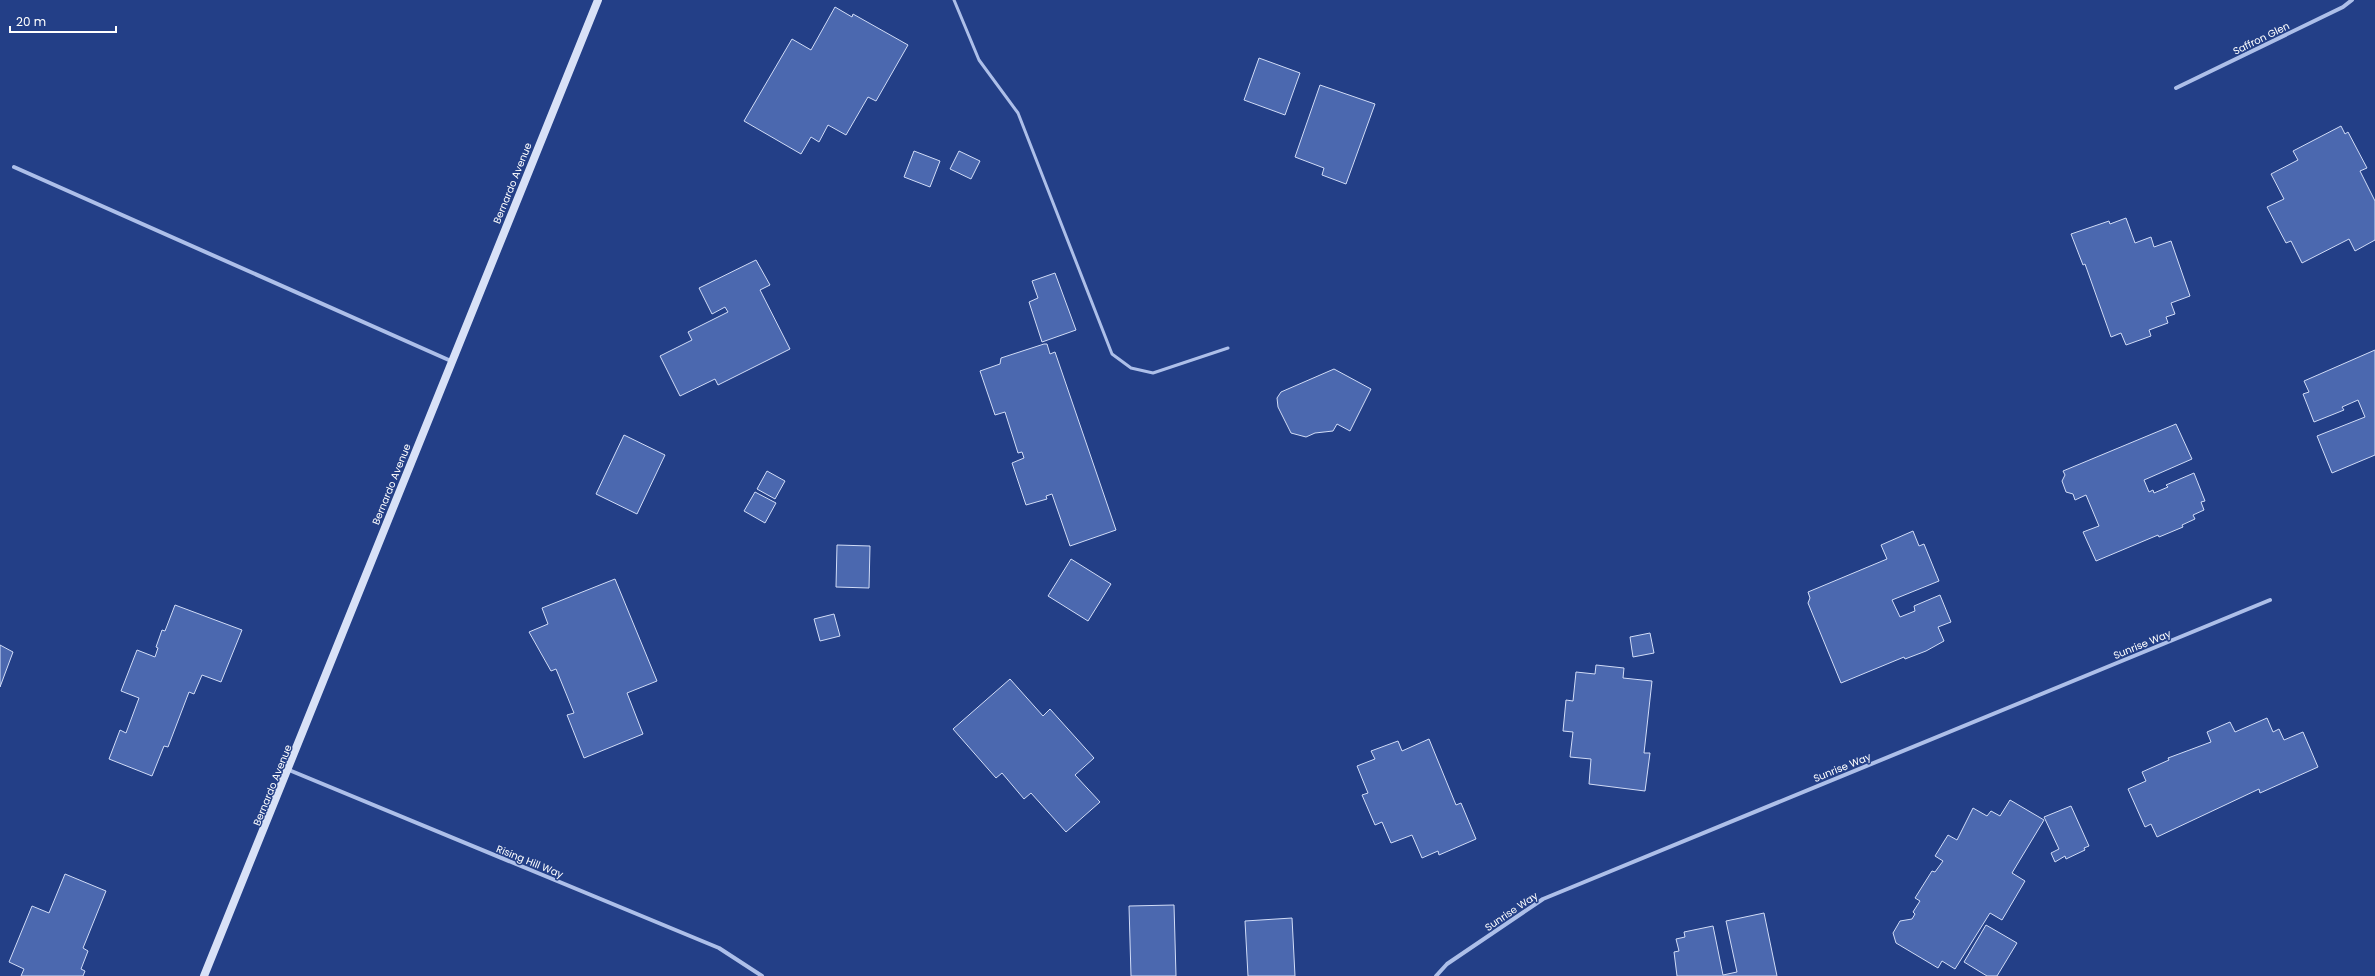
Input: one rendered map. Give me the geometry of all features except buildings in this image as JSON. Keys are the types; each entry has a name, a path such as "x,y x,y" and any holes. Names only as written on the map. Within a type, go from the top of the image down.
{"street":[{"name":"Bernardo Avenue","path":"204,976 289,770 451,362 598,0"},
{"name":"Saffron Glen","path":"2176,88 2343,7 2352,0"},
{"path":"14,167 451,362"},
{"name":"Sunrise Way","path":"1436,976 1447,964 1543,898 2270,600"},
{"name":"Rising Hill Way","path":"289,770 719,948 762,976"}],"lane":[{"path":"954,0 979,60 1018,113 1112,354 1131,368 1153,373 1228,348"}]}
